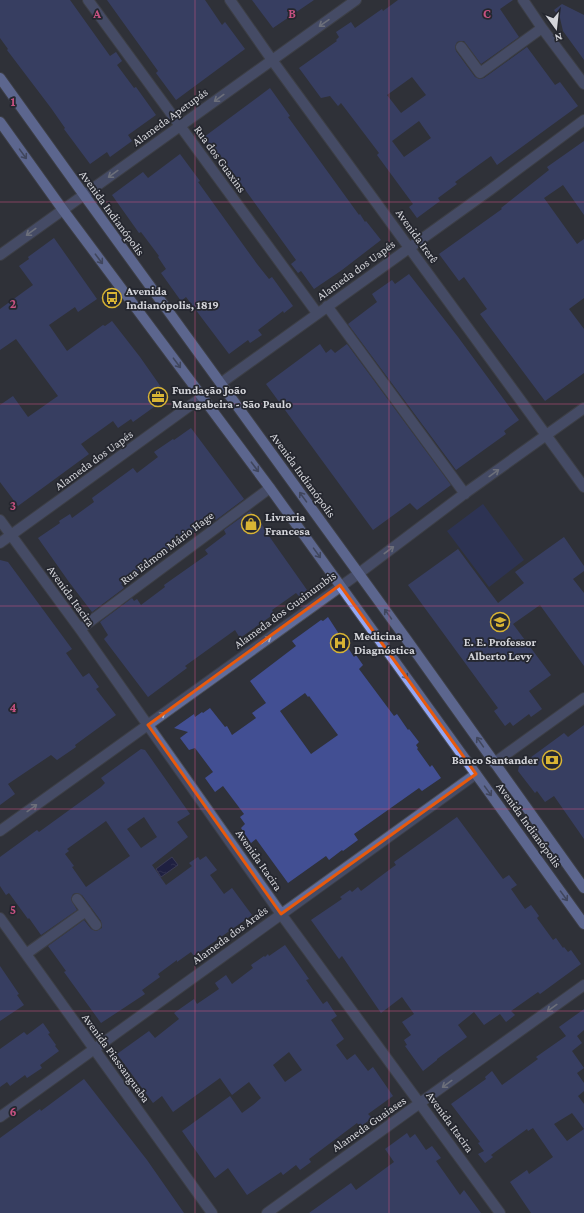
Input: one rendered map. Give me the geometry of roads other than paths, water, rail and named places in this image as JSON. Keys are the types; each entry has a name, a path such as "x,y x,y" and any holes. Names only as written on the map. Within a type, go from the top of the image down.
{"main road":[{"name":"Avenida Indianópolis","path":"0,78 407,640 584,888"},
{"name":"Avenida Indianópolis","path":"0,122 63,210 270,488 584,924"}],"street":[{"name":"Rua dos Guaxins","path":"88,0 317,313"},
{"name":"Avenida Irerê","path":"230,0 272,60 584,487"},
{"name":"Alameda Apetupás","path":"0,255 356,0"},
{"path":"522,0 584,84"},
{"path":"462,47 480,73 542,28"},
{"name":"Alameda dos Uapés","path":"221,383 584,120"},
{"path":"327,306 465,494"},
{"name":"Alameda dos Uapés","path":"0,543 202,397"},
{"name":"Alameda dos Guainumbis","path":"0,830 148,725 340,585 358,574 584,408"},
{"name":"Rua Edmon Mário Hage","path":"80,629 270,488"},
{"name":"Avenida Itacira","path":"0,520 80,629 281,914 500,1213"},
{"path":"494,763 584,698"},
{"name":"Alameda dos Araês","path":"0,1117 476,774"},
{"path":"77,899 96,925"},
{"path":"26,954 86,911"},
{"name":"Avenida Piassanguaba","path":"0,918 212,1213"},
{"name":"Alameda Guaiases","path":"267,1213 584,985"}],"water":[{"path":"172,857 178,865 161,877 156,869"}],"place":[{"name":"Avenida Indianópolis, 1819","path":"112,298"},
{"name":"Fundação João Mangabeira - São Paulo","path":"158,397"},
{"name":"Livraria Francesa","path":"251,524"},
{"name":"E. E. Professor Alberto Levy","path":"500,622"},
{"name":"Medicina Diagnóstica","path":"340,643"},
{"name":"Banco Santander","path":"552,760"}]}
